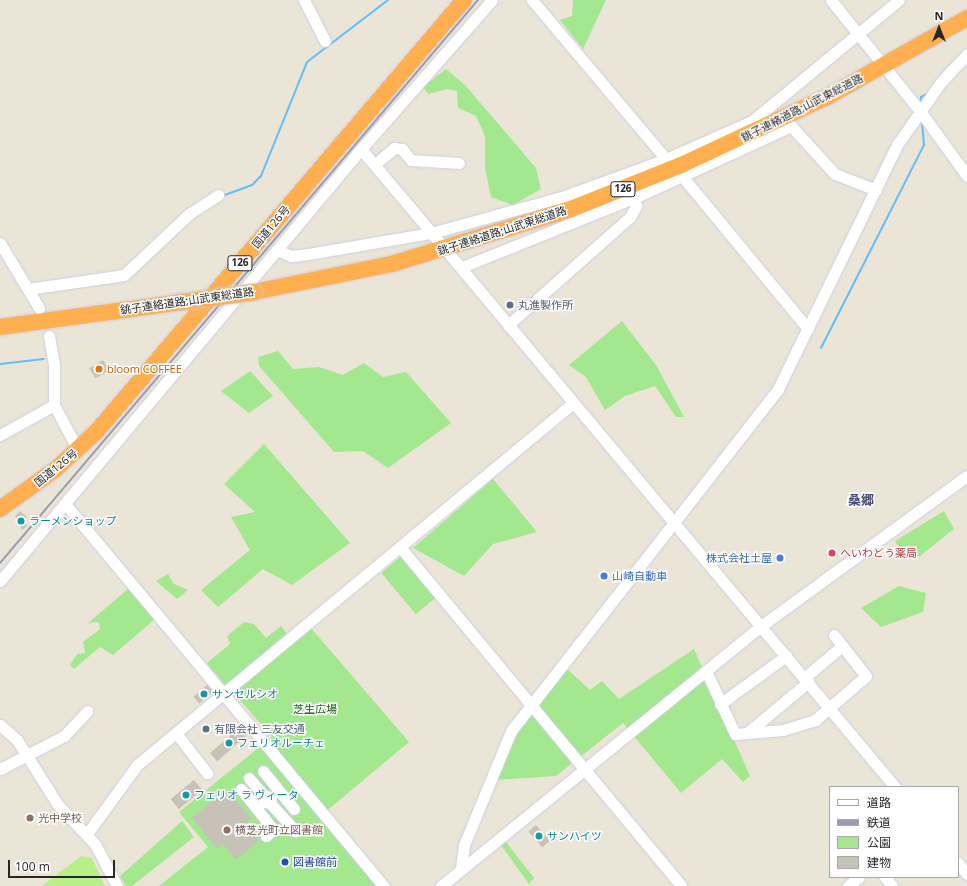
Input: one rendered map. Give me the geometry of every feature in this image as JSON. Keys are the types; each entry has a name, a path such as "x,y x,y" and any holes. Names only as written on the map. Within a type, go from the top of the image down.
{"highway":[{"name":"国道126号","path":"0,509 78,450 464,0"},
{"name":"銚子連絡道路;山武東総道路","path":"0,327 254,292 392,264 572,209 738,140 885,65 967,18"}],"street":[{"path":"304,0 325,42"},
{"path":"0,581 66,505 361,149 492,0"},
{"path":"532,0 666,159"},
{"path":"831,0 885,65 967,176"},
{"path":"277,250 290,256 431,233 565,196 666,159 752,121 860,34 899,0"},
{"path":"461,869 464,845 501,752 530,704 778,389 897,145 920,111 967,54"},
{"path":"462,267 634,198 791,126 835,174 876,190"},
{"path":"375,164 394,148 402,149 411,160 459,163"},
{"path":"361,149 441,244"},
{"path":"682,176 808,329"},
{"path":"28,289 124,275 189,214 218,195"},
{"path":"508,325 630,217 636,206 634,198"},
{"path":"0,243 39,308"},
{"path":"450,255 462,267 508,325 894,786"},
{"path":"49,336 54,365 54,405 78,450"},
{"path":"87,834 137,765 225,694 573,403"},
{"path":"0,435 54,405"},
{"path":"441,886 761,626 967,476"},
{"path":"66,505 384,886"},
{"path":"400,547 681,886"},
{"path":"706,670 731,730 735,734 747,732 758,734 790,728 815,720 866,676 834,635"},
{"path":"747,732 842,646"},
{"path":"720,704 786,656"},
{"path":"0,768 64,736 87,711"},
{"path":"0,725 26,756 58,806 87,834 117,886"},
{"path":"176,732 207,773"},
{"path":"291,815 271,831 268,799 261,771 244,784 268,799 291,815 294,831"},
{"path":"268,799 291,815"},
{"path":"959,864 967,874"},
{"path":"848,886 858,878"},
{"path":"886,878 892,886"}],"green space":[{"path":"573,0 606,0 583,49 560,20 572,16"},
{"path":"446,69 465,85 536,168 541,189 513,205 491,197 485,168 485,136 476,116 458,108 457,91 447,89 428,94 423,87"},
{"path":"622,321 656,365 684,417 676,417 655,386 625,396 605,410 586,377 569,365"},
{"path":"278,351 293,369 319,367 343,375 364,363 383,377 406,372 451,423 388,468 363,451 334,452 259,366 258,357"},
{"path":"250,371 273,396 249,413 221,391"},
{"path":"264,444 350,543 292,585 263,569 218,607 201,590 250,550 231,517 255,512 224,484"},
{"path":"493,479 537,532 493,544 464,576 413,548"},
{"path":"944,511 954,529 920,556 905,558 895,541"},
{"path":"405,553 440,594 416,614 381,573"},
{"path":"168,574 174,584 188,590 177,599 156,581"},
{"path":"899,586 926,593 923,612 881,627 861,608"},
{"path":"128,589 155,619 113,655 100,647 74,669 70,665 77,654 85,653 83,642 100,629 99,622 88,623"},
{"path":"244,622 254,624 266,638 281,626 288,635 226,686 207,663 230,644 227,636"},
{"name":"芝生広場","path":"311,628 409,742 323,814 380,881 374,886 159,886 208,847 179,812 272,737 233,692"},
{"path":"694,649 750,776 743,782 722,759 681,793 623,723 556,776 497,780 516,731 567,669 590,690 602,681 619,699"},
{"path":"182,821 194,837 132,886 126,886 120,876"},
{"path":"506,842 534,878 529,884 501,845"},
{"path":"81,856 92,858 105,886 42,886"}],"building":[{"name":"bloom COFFEE","path":"103,360 109,370 95,379 89,368"},
{"name":"ラーメンショップ","path":"20,511 27,517 24,521 27,526 22,530 15,516"},
{"name":"サンセルシオ","path":"207,685 213,692 199,704 193,697"},
{"name":"フェリオルーチェ","path":"241,726 248,734 217,761 210,753"},
{"name":"フェリオ ラ ヴィータ","path":"194,780 202,790 179,809 171,799"},
{"name":"横芝光町立図書館","path":"226,789 252,819 246,823 260,840 236,860 223,844 217,849 192,818"},
{"name":"サンハイツ","path":"536,825 550,841 542,847 528,832"}],"waterway":[{"path":"222,196 252,185 261,176 307,62 388,0"},
{"path":"921,104 921,97 927,94"},
{"path":"821,348 924,145 922,122"},
{"path":"0,364 44,359"}],"railway":[{"path":"0,563 478,0"}],"place":[{"name":"丸進製作所","path":"510,305"},
{"name":"bloom COFFEE","path":"99,369"},
{"name":"ラーメンショップ","path":"21,521"},
{"name":"へいわどう薬局","path":"832,553"},
{"name":"株式会社土屋","path":"780,558"},
{"name":"山崎自動車","path":"604,576"},
{"name":"サンセルシオ","path":"204,694"},
{"name":"有限会社 三友交通","path":"206,729"},
{"name":"フェリオルーチェ","path":"229,743"},
{"name":"フェリオ ラ ヴィータ","path":"186,795"},
{"name":"光中学校","path":"30,818"},
{"name":"横芝光町立図書館","path":"227,830"},
{"name":"サンハイツ","path":"539,836"},
{"name":"図書館前","path":"285,862"}],"district":[{"name":"桑郷","path":"861,500"}]}
